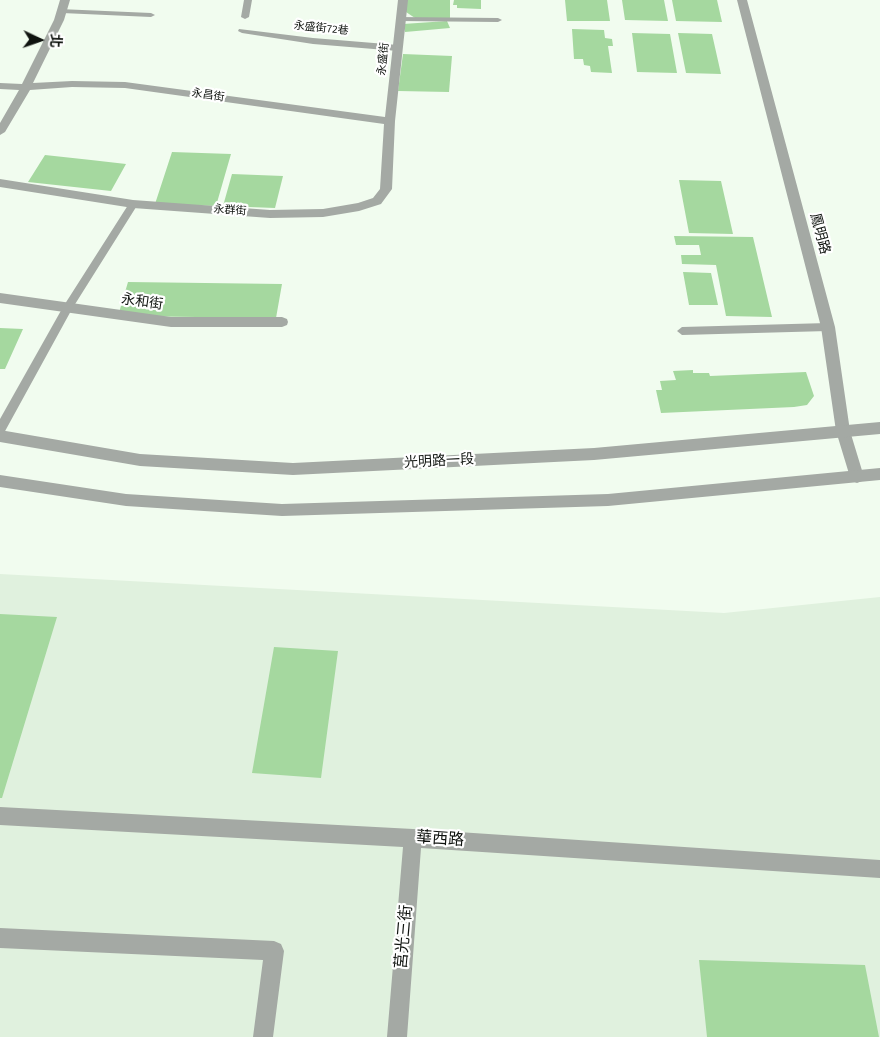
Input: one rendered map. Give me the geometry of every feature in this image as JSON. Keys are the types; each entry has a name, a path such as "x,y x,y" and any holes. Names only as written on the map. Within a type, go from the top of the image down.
{"street":[{"path":"0,132 26,87 59,20 64,4 57,0"},
{"name":"永盛街","path":"390,121 403,0"},
{"name":"鳳明路","path":"742,0 828,327 843,431 857,476"},
{"name":"永昌街","path":"0,86 125,85 390,121"},
{"name":"永群街","path":"0,184 133,204 270,214 323,213 359,207 377,201 386,189 390,121"},
{"name":"永和街","path":"0,298 171,322 282,322"},
{"name":"光明路一段","path":"0,436 140,460 293,469 594,454 880,428"},
{"path":"0,482 126,500 282,510 608,500 880,474"},
{"name":"華西路","path":"0,816 413,838 880,869"},
{"name":"莒光三街","path":"398,1037 413,838"},
{"path":"0,938 274,951 264,1037"}],"lane":[{"path":"244,17 248,0"},
{"path":"64,4 151,15"},
{"path":"401,19 498,20"},
{"name":"永盛街72巷","path":"242,31 398,48"},
{"path":"0,430 68,308 133,204"},
{"path":"682,331 828,327"}],"shaded area":[{"path":"0,574 724,613 880,597 880,1037 0,1037"}],"building":[{"path":"406,0 450,0 450,18 415,18 406,12"},
{"path":"454,0 481,0 481,9 457,8 457,5 453,5"},
{"path":"565,0 607,0 610,21 567,21"},
{"path":"622,0 664,0 668,21 625,20"},
{"path":"672,0 717,0 722,22 676,21"},
{"path":"447,21 450,28 405,32 403,24"},
{"path":"572,29 604,30 605,38 612,39 613,46 608,46 612,73 591,72 590,66 584,65 583,59 574,59"},
{"path":"632,33 670,34 677,73 637,72"},
{"path":"678,33 712,34 721,74 686,73"},
{"path":"403,54 452,56 449,92 398,91"},
{"path":"172,152 231,154 216,206 155,204"},
{"path":"45,155 126,164 111,191 28,182"},
{"path":"232,174 283,176 275,208 223,206"},
{"path":"679,180 721,181 733,234 689,233"},
{"path":"674,236 753,237 772,317 726,316 716,265 682,264 681,255 701,255 699,245 676,245"},
{"path":"683,272 711,273 718,305 689,305"},
{"path":"128,282 282,284 276,318 118,316"},
{"path":"0,328 23,329 5,369 0,369"},
{"path":"693,370 693,373 709,373 710,376 806,372 814,396 807,405 794,407 661,413 656,390 662,390 660,381 676,380 673,371"},
{"path":"0,614 57,617 2,798 0,798"},
{"path":"274,647 338,651 321,778 252,773"},
{"path":"699,960 865,965 879,1037 707,1037"}]}
